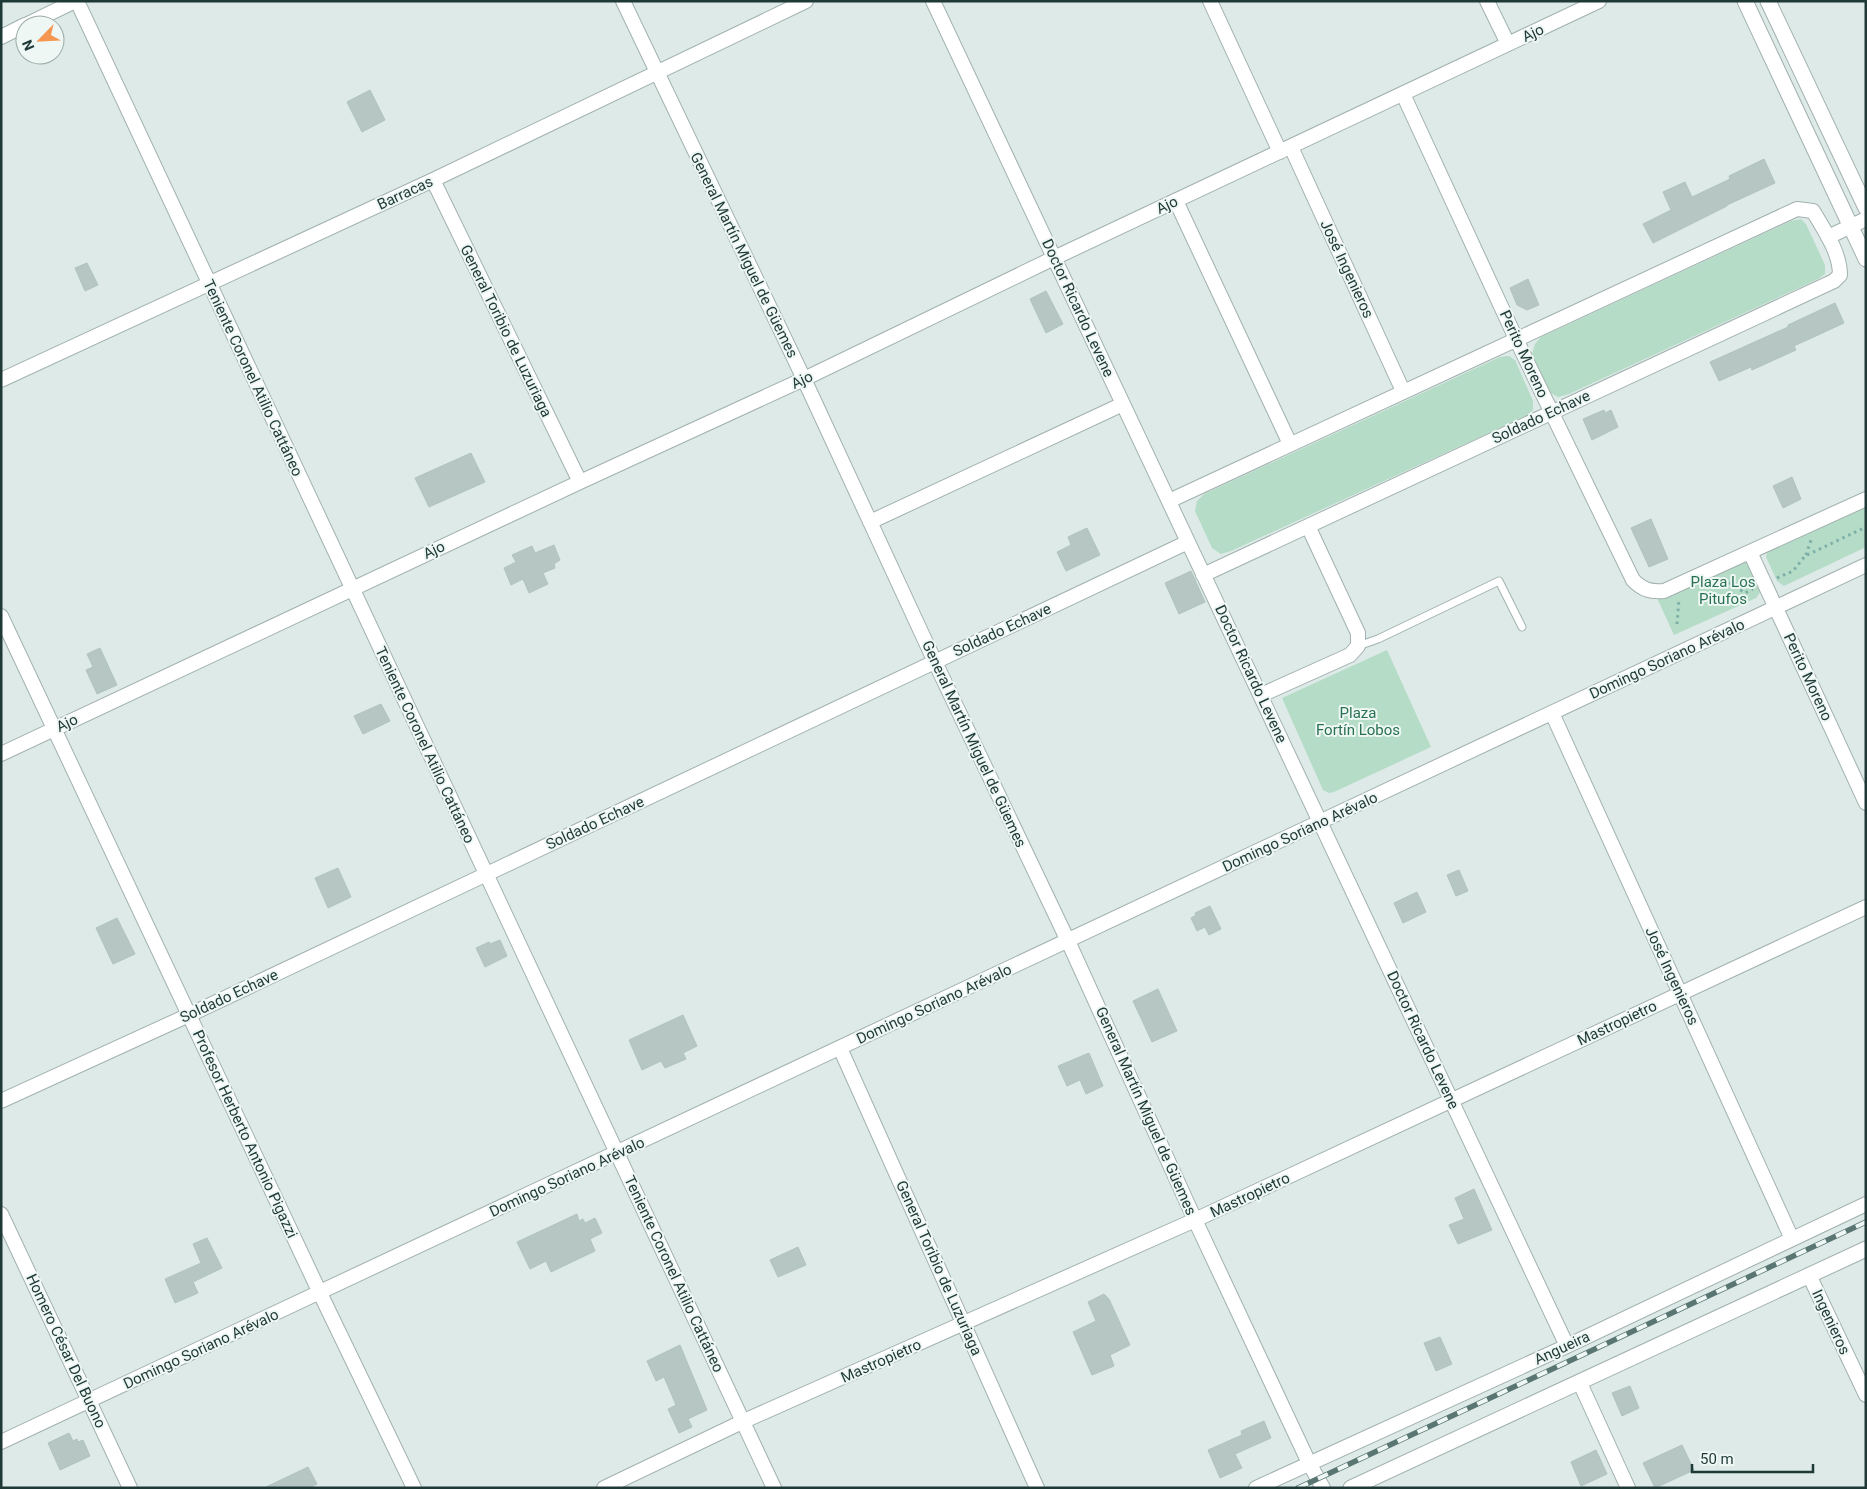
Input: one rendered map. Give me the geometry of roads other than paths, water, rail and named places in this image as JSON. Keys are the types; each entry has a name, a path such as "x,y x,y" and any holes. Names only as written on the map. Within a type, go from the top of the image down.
{"street":[{"path":"46,15 76,1"},
{"name":"Teniente Coronel Atilio Cattáneo","path":"76,1 774,1488"},
{"name":"General Martín Miguel de Güemes","path":"623,1 804,379 935,662 1068,941 1195,1220 1309,1463 1323,1488"},
{"name":"Barracas","path":"1,380 433,180 806,1"},
{"name":"Doctor Ricardo Levene","path":"933,1 1567,1346"},
{"name":"José Ingenieros","path":"1210,1 1285,149 1403,391"},
{"path":"1487,1 1508,44"},
{"name":"Ajo","path":"1,754 804,379 1054,258 1599,1"},
{"path":"1745,1 1866,259"},
{"path":"1768,1 1866,208"},
{"path":"1,37 15,30"},
{"name":"Perito Moreno","path":"1403,94 1517,341 1633,580 1642,589 1652,592 1664,591 1750,552 1866,803"},
{"name":"General Toribio de Luzuriaga","path":"433,180 580,482"},
{"path":"1176,201 1290,444"},
{"name":"Soldado Echave","path":"1204,575 1834,281 1840,275 1840,266 1828,237 1813,211 1797,209 1517,341"},
{"path":"1828,237 1866,219"},
{"path":"1169,501 1403,391 1517,341"},
{"path":"870,522 1123,404"},
{"path":"1750,552 1866,499"},
{"path":"1261,695 1350,655 1358,646 1358,633 1308,526"},
{"name":"Soldado Echave","path":"1,1101 189,1015 1188,542"},
{"name":"Domingo Soriano Arévalo","path":"1,1442 1866,565"},
{"name":"Profesor Herberto Antonio Pigazzi","path":"1,616 414,1488"},
{"name":"José Ingenieros","path":"1552,713 1792,1239"},
{"name":"Mastropietro","path":"604,1488 744,1421 1195,1220 1866,907"},
{"name":"General Toribio de Luzuriaga","path":"840,1048 1037,1488"},
{"name":"Angueira","path":"1256,1488 1567,1346 1866,1204"},
{"name":"Homero César Del Buono","path":"1,1214 130,1488"},
{"path":"1351,1488 1866,1249"},
{"name":"Ingenieros","path":"1809,1275 1866,1395"},
{"path":"1580,1383 1628,1488"}],"lane":[{"path":"1358,646 1499,581 1522,627"}],"railway":[{"path":"1298,1488 1866,1222"}],"park label":[{"name":"Plaza Los Pitufos","path":"1723,590"},
{"name":"Plaza Fortín Lobos","path":"1358,722"}]}
